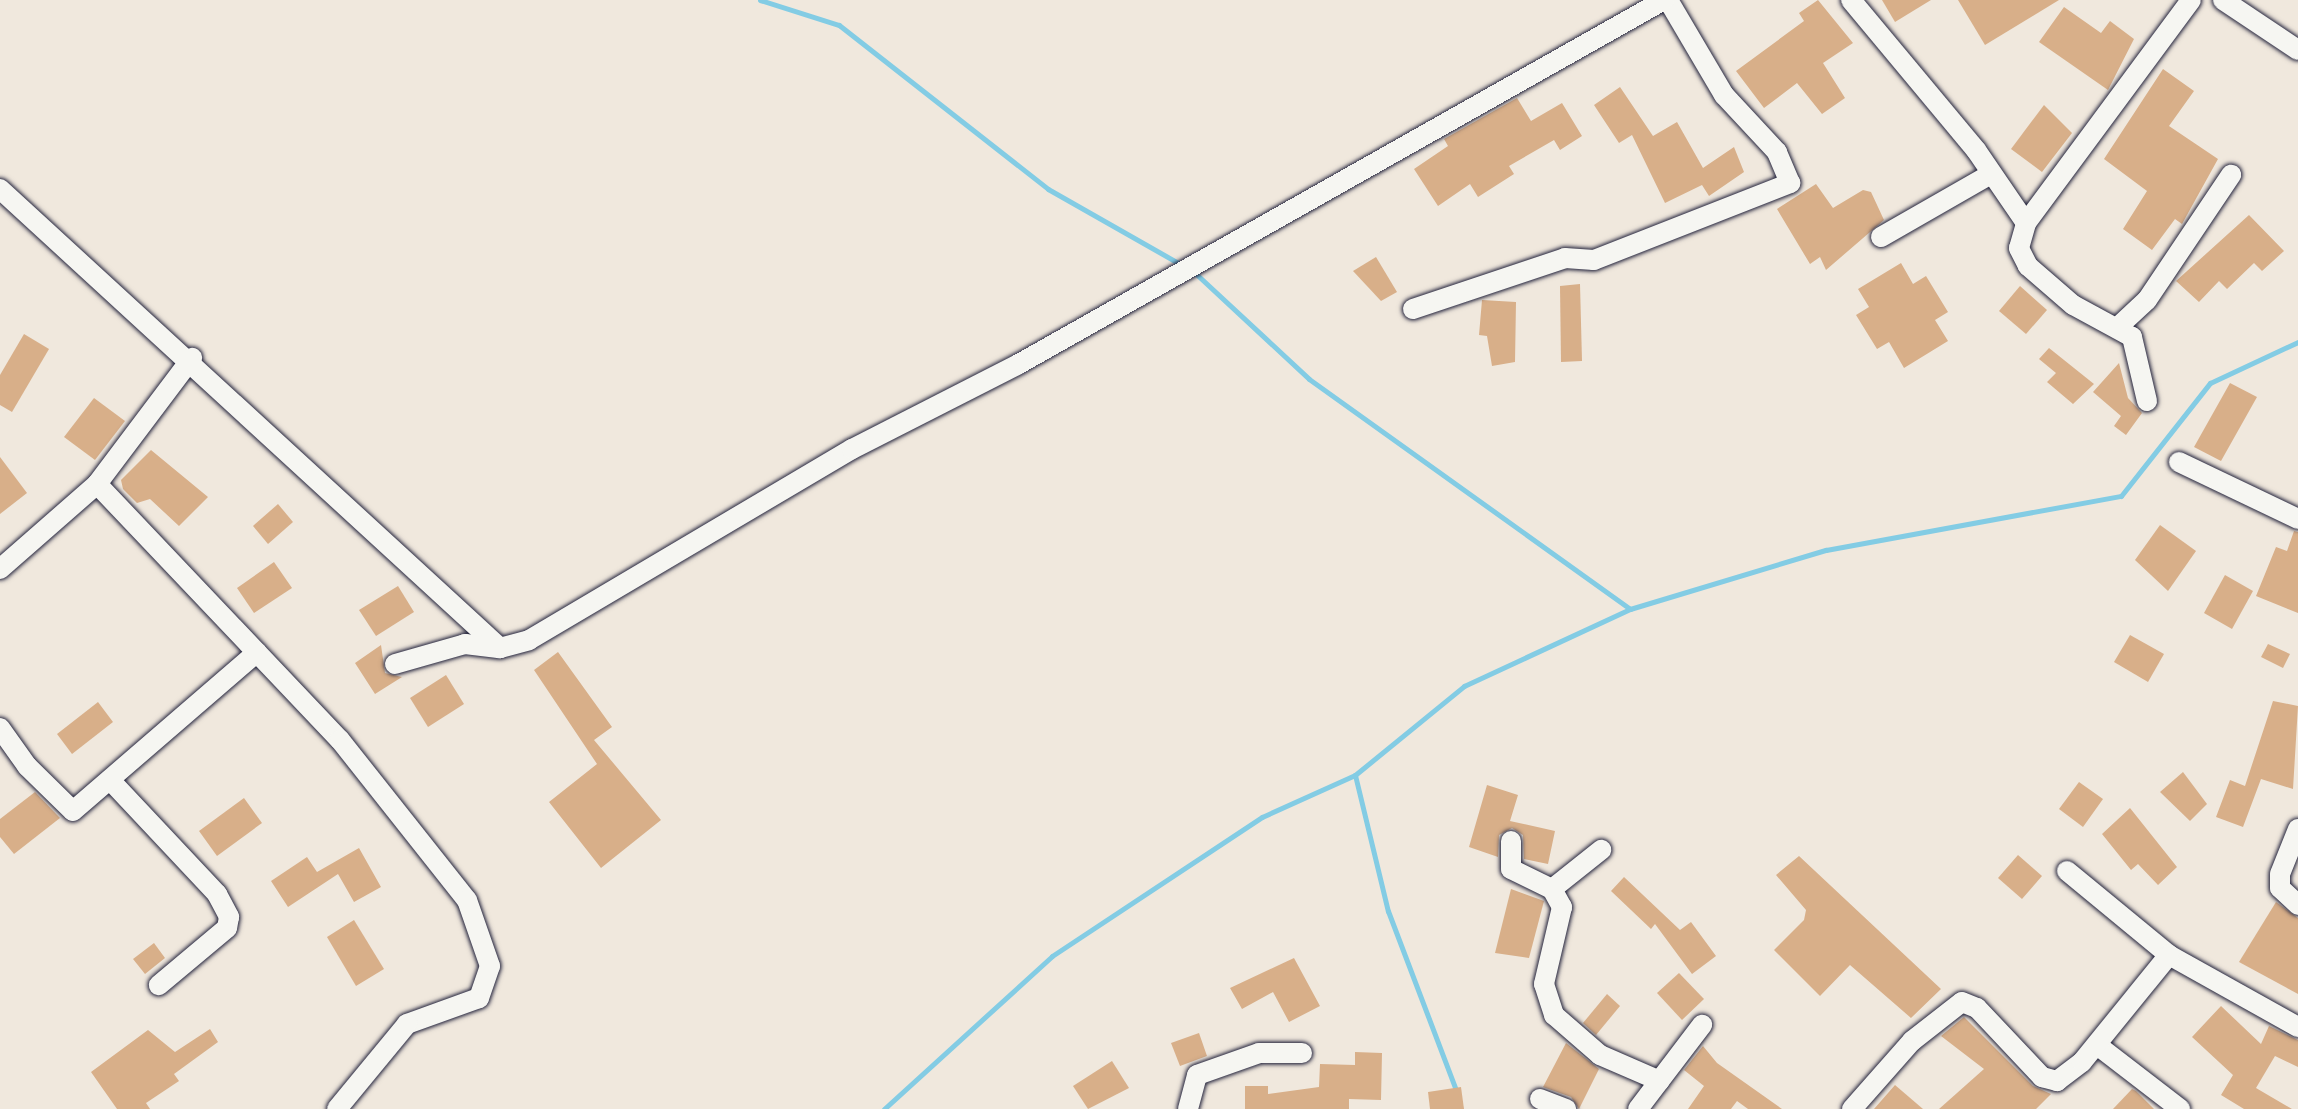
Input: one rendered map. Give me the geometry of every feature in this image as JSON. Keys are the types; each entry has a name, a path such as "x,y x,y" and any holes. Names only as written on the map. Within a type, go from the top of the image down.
{"street":[{"path":"395,664 465,644 500,648 529,640 852,449 1017,365 1666,0 1724,95 1777,152 1790,183 1594,260 1565,258 1413,309"},
{"path":"1851,0 1991,174 2026,223"},
{"path":"2147,401 2140,353 2119,326 2073,305 2028,266 2019,248 2026,223 2191,0"},
{"path":"2223,0 2298,50"},
{"path":"1881,237 1991,174"},
{"path":"2119,326 2147,300 2231,175"},
{"path":"0,189 192,358 500,648"},
{"path":"0,569 97,484 192,358"},
{"path":"2179,462 2298,519"},
{"path":"97,484 340,740 467,900 490,966 479,998 407,1024 337,1109"},
{"path":"0,728 27,766 73,811 257,652"},
{"path":"111,781 217,894 229,917 227,928 159,985"},
{"path":"2298,829 2280,888 2298,905"},
{"path":"1511,841 1511,869 1552,889 1562,907 1544,984 1554,1015 1600,1055 1660,1081"},
{"path":"1552,889 1601,850"},
{"path":"2067,871 2169,955 2298,1027"},
{"path":"1852,1109 1912,1041 1962,1002 1977,1008 2048,1081 2064,1077 2097,1045 2169,955"},
{"path":"1638,1109 1702,1025"},
{"path":"2097,1045 2180,1109"},
{"path":"1188,1109 1197,1075 1259,1053 1302,1053"},
{"path":"1540,1099 1566,1109"}],"building":[{"path":"1818,0 1853,43 1823,63 1845,98 1822,114 1797,83 1764,108 1736,71 1804,21 1799,13"},
{"path":"1882,0 1931,0 1895,22"},
{"path":"1958,0 2059,0 1985,45"},
{"path":"2064,7 2101,33 2110,21 2134,39 2108,90 2039,42"},
{"path":"2163,69 2194,91 2169,126 2218,159 2182,224 2175,219 2152,250 2123,229 2147,191 2104,159"},
{"path":"1620,87 1653,136 1677,122 1703,168 1734,147 1744,172 1709,196 1702,185 1665,203 1632,135 1619,143 1594,105"},
{"path":"1517,98 1531,121 1562,103 1582,136 1560,150 1554,140 1509,166 1514,174 1478,197 1470,184 1438,206 1414,169 1448,146 1444,139"},
{"path":"2044,105 2072,133 2042,172 2011,149"},
{"path":"1816,184 1833,208 1863,190 1871,192 1884,220 1826,270 1820,257 1810,264 1777,209"},
{"path":"2249,215 2284,251 2262,271 2254,263 2227,289 2219,281 2199,302 2176,281"},
{"path":"1376,257 1397,292 1381,301 1353,271"},
{"path":"1901,263 1913,284 1926,276 1948,312 1935,320 1948,341 1904,368 1889,342 1877,349 1856,315 1869,307 1858,289"},
{"path":"1580,284 1582,361 1561,362 1560,286"},
{"path":"2020,286 2047,310 2026,334 1999,311"},
{"path":"1482,300 1516,302 1515,362 1492,366 1487,336 1479,335"},
{"path":"24,334 49,349 12,412 0,405 0,375"},
{"path":"2049,348 2094,384 2073,404 2047,382 2056,373 2039,359"},
{"path":"2119,363 2128,398 2142,413 2126,435 2114,426 2121,416 2093,392"},
{"path":"2230,383 2257,397 2221,461 2194,447"},
{"path":"94,398 125,421 95,460 64,437"},
{"path":"151,450 208,497 179,526 150,499 137,503 123,489 121,480"},
{"path":"0,457 27,493 0,514"},
{"path":"278,504 293,522 268,544 253,526"},
{"path":"2160,525 2196,551 2168,591 2135,560"},
{"path":"2294,531 2298,532 2298,613 2256,596 2276,547 2287,551"},
{"path":"274,562 292,588 254,613 237,588"},
{"path":"2225,575 2253,591 2232,629 2204,613"},
{"path":"398,586 414,612 376,636 359,610"},
{"path":"2130,635 2164,654 2148,682 2114,662"},
{"path":"2268,644 2290,654 2283,668 2261,657"},
{"path":"381,645 385,673 402,677 375,694 355,663"},
{"path":"558,652 612,727 594,740 661,820 601,868 549,802 597,764 534,670"},
{"path":"446,675 464,704 428,727 410,698"},
{"path":"2273,701 2298,706 2293,789 2261,779 2243,827 2216,817 2230,780 2245,786"},
{"path":"98,702 113,722 72,754 57,734"},
{"path":"2183,772 2207,804 2190,821 2160,792"},
{"path":"2079,782 2103,799 2083,827 2059,809"},
{"path":"1487,785 1518,795 1510,821 1555,831 1548,864 1524,859 1523,835 1512,828 1499,835 1498,857 1469,847"},
{"path":"35,792 60,818 14,854 0,837 0,819"},
{"path":"244,798 262,823 217,856 199,831"},
{"path":"2130,808 2177,867 2158,885 2138,864 2131,870 2102,834"},
{"path":"359,848 381,887 354,902 338,874 288,907 271,881 307,857 317,872"},
{"path":"2018,855 2042,876 2022,899 1998,878"},
{"path":"1799,856 1941,989 1911,1018 1850,965 1820,996 1774,950 1804,920 1806,910 1776,875"},
{"path":"1624,877 1680,930 1691,922 1716,956 1692,974 1655,924 1651,929 1611,891"},
{"path":"1511,889 1544,901 1529,958 1495,953"},
{"path":"2276,902 2298,918 2298,994 2239,962"},
{"path":"354,920 384,969 356,986 327,937"},
{"path":"154,943 165,958 145,974 133,959"},
{"path":"1294,958 1320,1006 1289,1022 1273,992 1242,1009 1230,988"},
{"path":"1679,973 1704,999 1682,1020 1657,993"},
{"path":"1607,994 1620,1006 1596,1035 1583,1023"},
{"path":"2221,1006 2261,1044 2269,1026 2298,1040 2298,1067 2275,1056 2256,1088 2292,1109 2244,1109 2221,1095 2233,1075 2192,1037"},
{"path":"1964,1017 2033,1086 2051,1094 2036,1109 1939,1109 1984,1069 1941,1036"},
{"path":"210,1029 218,1042 174,1074 179,1081 146,1103 150,1109 117,1109 91,1072 148,1030 175,1052"},
{"path":"1199,1033 1207,1056 1180,1066 1171,1043"},
{"path":"1566,1043 1599,1069 1579,1109 1571,1097 1543,1087"},
{"path":"1703,1046 1717,1063 1782,1109 1748,1109 1737,1101 1731,1109 1688,1109 1704,1086 1684,1070"},
{"path":"1355,1052 1382,1053 1381,1100 1349,1099 1349,1109 1245,1109 1245,1086 1268,1086 1268,1094 1319,1087 1320,1064 1355,1065"},
{"path":"1112,1061 1129,1088 1088,1109 1073,1086"},
{"path":"1895,1085 1923,1109 1874,1109"},
{"path":"1461,1087 1464,1109 1430,1109 1428,1092"},
{"path":"2132,1089 2136,1091 2154,1109 2113,1109"}],"waterway":[{"path":"760,0 839,25 1048,189 1182,265"},
{"path":"1194,272 1309,379 1630,609"},
{"path":"884,1109 1052,956 1262,817 1355,775 1464,686 1630,609 1826,550 2121,496 2210,383 2298,342"},
{"path":"1355,775 1388,911 1457,1093"}]}
